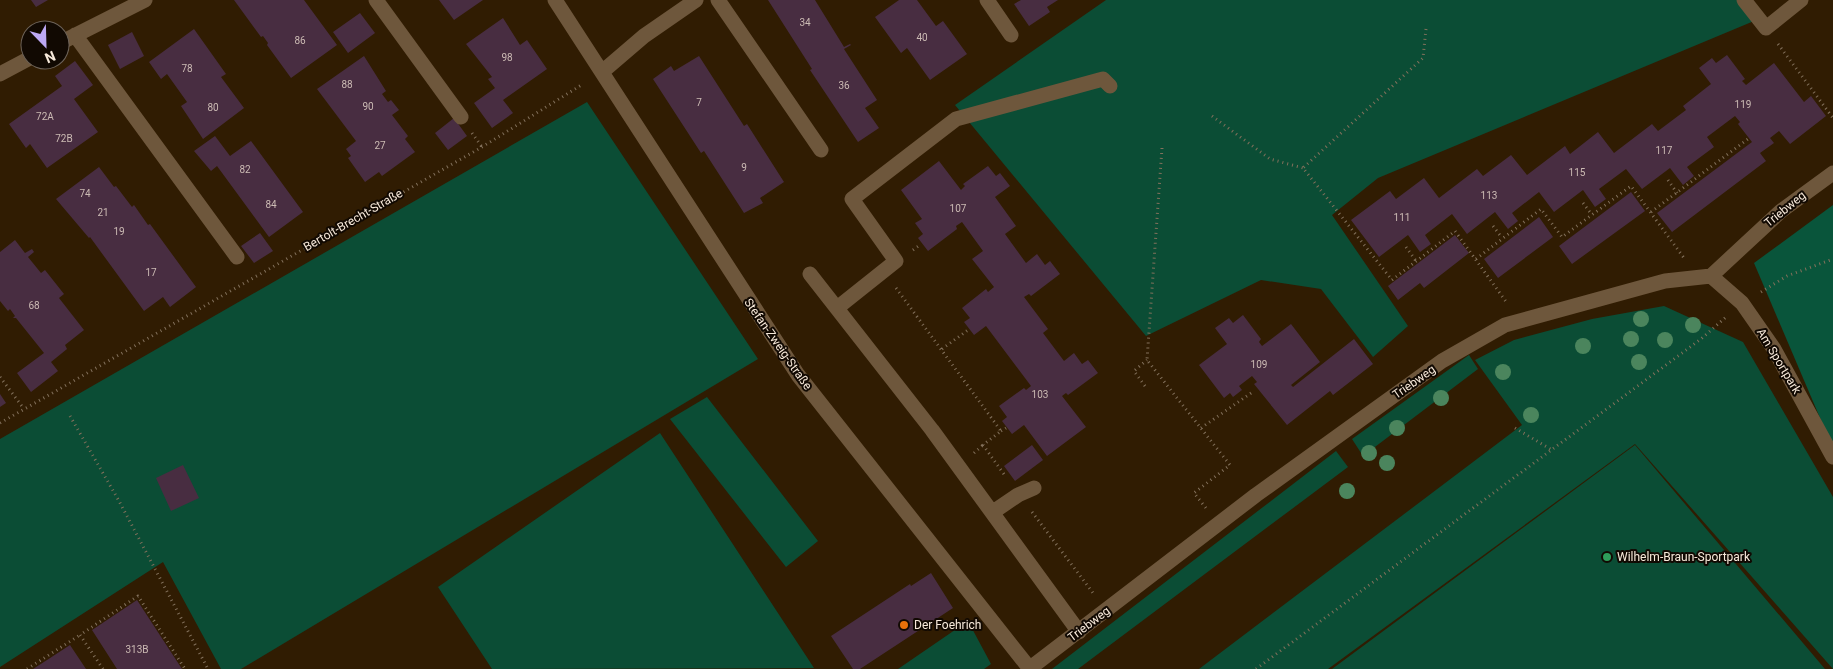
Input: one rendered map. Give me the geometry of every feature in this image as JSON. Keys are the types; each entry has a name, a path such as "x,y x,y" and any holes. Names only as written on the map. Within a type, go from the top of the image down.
{"street":[{"path":"70,38 144,0"},
{"path":"376,0 461,117"},
{"name":"Stefan-Zweig-Straße","path":"554,0 798,375 1029,669"},
{"path":"602,72 644,36 696,0"},
{"path":"718,0 821,150"},
{"path":"987,0 1011,35"},
{"path":"1744,0 1766,28 1801,0"},
{"path":"75,35 237,257"},
{"path":"0,74 20,63"},
{"path":"837,308 896,261 852,199 956,119 1103,79 1110,86"},
{"name":"Triebweg","path":"1029,669 1256,495 1442,362 1505,325 1665,281 1712,276 1781,211 1833,173"},
{"path":"810,274 932,430 1079,632"},
{"name":"Am Sportpark","path":"1712,276 1742,303 1774,349 1833,456"},
{"path":"993,512 1018,494 1034,488"}],"path":[{"path":"1766,28 1833,118"},
{"path":"1303,168 1423,58 1426,29"},
{"name":"Bertolt-Brecht-Straße","path":"0,423 482,147 602,72"},
{"path":"1212,116 1270,159 1303,168 1392,280 1455,231 1491,280"},
{"path":"1651,212 1748,139"},
{"path":"1162,148 1147,360 1230,465 1194,493"},
{"path":"1668,180 1678,192"},
{"path":"1476,259 1541,209 1562,237 1631,186 1668,236"},
{"path":"1583,203 1592,215"},
{"path":"1492,226 1502,238"},
{"path":"1406,247 1416,261"},
{"path":"1256,669 1701,339 1742,303 1787,276 1833,259"},
{"path":"883,270 1001,431"},
{"path":"942,349 968,330"},
{"path":"1145,386 1134,371 1147,360"},
{"path":"0,377 24,409"},
{"path":"1202,428 1254,391"},
{"path":"70,416 119,502 208,669"},
{"path":"1006,428 983,445 1107,611"},
{"path":"1515,428 1552,450"},
{"path":"27,669 46,659 138,596 185,669"},
{"path":"80,635 103,669"}],"green space":[{"path":"1106,0 1737,0 1754,21 1378,178 1332,215 1408,326 1373,357 1321,289 1261,280 1146,336 955,105"},
{"path":"587,102 758,359 241,669 221,669 163,562 0,667 0,439"},
{"path":"1833,205 1833,446 1832,446 1754,263"},
{"path":"1664,306 1743,342 1833,497 1833,669 1635,444 1328,669 1199,669 1522,425 1475,360 1514,340 1592,319"},
{"path":"1469,355 1478,369 1363,456 1352,439"},
{"path":"707,397 818,541 786,567 670,419"},
{"path":"660,433 814,668 492,669 438,587"},
{"name":"Wilhelm-Braun-Sportpark","path":"1635,445 1825,669 1332,669"},
{"path":"1336,451 1348,467 1078,669 1052,669"},
{"path":"968,621 991,664 984,669 898,669"}],"building":[{"path":"31,0 48,0 36,7"},
{"path":"234,0 304,0 337,45 291,78 267,45 268,43 263,36 261,37"},
{"path":"439,0 483,0 454,20"},
{"path":"768,0 815,0 844,47 851,45 844,49 877,100 865,108 879,128 858,142 810,70 812,69"},
{"path":"899,0 917,0 936,26 943,21 967,54 930,80 907,48 901,53 875,17"},
{"path":"1021,0 1058,0 1047,7 1050,12 1029,26 1014,4"},
{"path":"360,13 375,33 348,53 333,32"},
{"path":"503,18 520,45 527,40 547,69 503,100 513,113 492,128 474,103 495,88 488,79 492,77 466,44"},
{"path":"194,29 226,74 221,77 244,108 203,139 181,106 187,102 167,74 161,79 149,62"},
{"path":"132,32 144,56 120,69 108,45"},
{"path":"1727,55 1745,79 1742,81 1746,85 1774,63 1804,102 1811,96 1826,116 1790,144 1779,131 1770,138 1774,143 1760,153 1766,161 1672,232 1657,213 1752,142 1738,124 1740,122 1735,116 1707,137 1714,147 1687,167 1694,176 1683,185 1670,168 1642,189 1626,169 1599,189 1606,199 1595,207 1583,190 1554,212 1539,192 1512,213 1518,221 1508,229 1495,212 1467,234 1452,214 1425,235 1431,244 1420,252 1408,235 1379,257 1351,220 1390,191 1396,199 1424,178 1439,198 1477,169 1483,176 1511,155 1527,175 1565,146 1570,154 1598,132 1614,153 1652,124 1658,131 1686,110 1683,106 1711,84 1699,68 1712,58 1716,63"},
{"path":"364,56 386,91 382,94 388,102 391,100 399,110 392,115 408,136 405,139 415,152 382,176 379,172 365,182 348,158 351,156 346,149 356,141 317,89"},
{"path":"699,56 744,126 747,124 784,182 760,198 763,203 744,213 704,151 701,153 653,79 671,66 674,71"},
{"path":"75,61 93,85 74,99 98,132 47,168 30,144 26,148 9,124 62,86 55,76 63,70 70,70 70,65"},
{"path":"454,118 467,136 448,150 435,133"},
{"path":"215,136 230,156 251,141 303,212 269,237 217,166 211,171 194,151"},
{"path":"939,161 961,190 965,186 963,184 988,166 996,176 1000,173 1010,186 995,197 1016,226 1005,234 1026,263 1037,254 1045,265 1050,261 1060,274 1031,296 1029,294 1024,297 1048,329 1043,333 1064,361 1074,353 1082,364 1088,360 1098,373 1068,395 1066,393 1062,396 1086,427 1047,456 1024,425 1012,434 1002,421 1007,417 999,406 1024,388 1026,390 1031,386 986,326 974,335 964,322 970,318 962,308 986,289 988,292 994,287 972,259 983,251 962,222 956,226 957,229 928,251 918,238 923,234 915,223 922,219 901,190"},
{"path":"99,167 132,207 134,205 148,225 150,224 196,287 170,307 163,297 144,311 90,237 56,199"},
{"path":"1631,192 1645,211 1572,264 1559,246"},
{"path":"1539,217 1553,237 1498,278 1484,259"},
{"path":"260,233 273,251 254,263 241,246"},
{"path":"1455,235 1469,253 1424,288 1420,283 1398,300 1388,286"},
{"path":"15,240 25,253 32,249 34,252 28,257 41,273 45,270 64,294 59,298 84,330 65,345 67,349 51,362 58,371 31,392 17,373 44,353 16,318 13,318 15,316 10,309 8,311 0,301 0,252"},
{"path":"1243,315 1261,339 1259,342 1262,346 1291,324 1320,362 1291,385 1293,387 1354,339 1373,364 1333,395 1330,391 1287,425 1254,384 1257,382 1252,376 1239,386 1242,390 1233,397 1230,393 1224,398 1199,365 1227,344 1215,328 1229,318 1233,323"},
{"path":"0,394 6,403 0,407"},
{"path":"1032,445 1043,460 1015,481 1004,466"},
{"path":"183,465 199,498 171,511 156,478"},
{"path":"931,573 953,608 860,669 853,669 831,636 910,584 911,586"},
{"path":"137,600 182,669 117,669 92,630"},
{"path":"70,645 86,669 33,669 47,660"}],"place":[{"name":"Wilhelm-Braun-Sportpark","path":"1607,557"},
{"name":"Der Foehrich","path":"904,625"}]}
